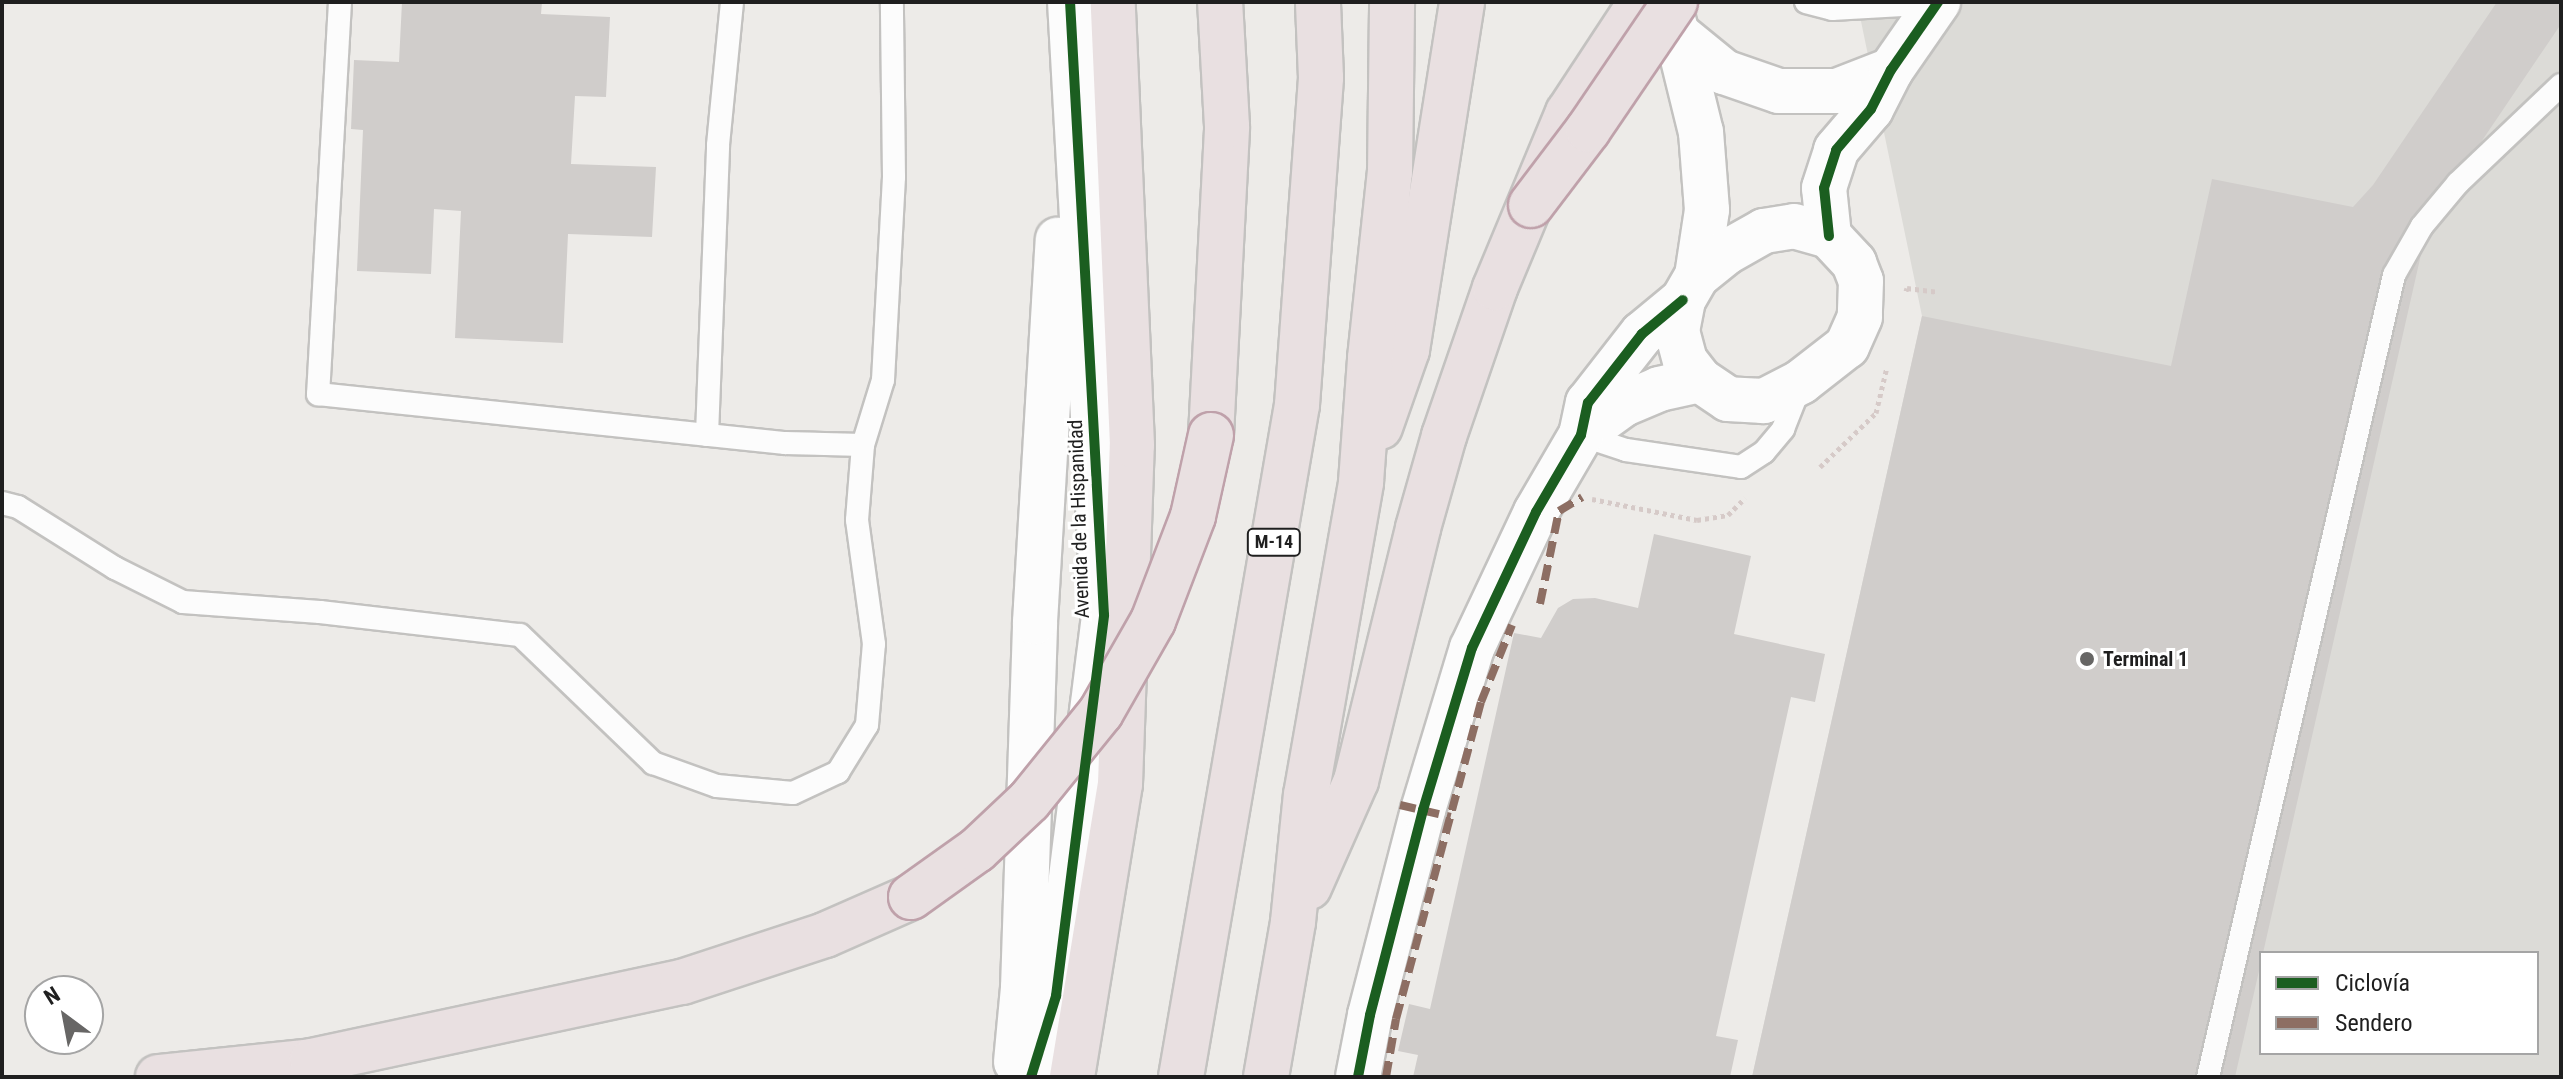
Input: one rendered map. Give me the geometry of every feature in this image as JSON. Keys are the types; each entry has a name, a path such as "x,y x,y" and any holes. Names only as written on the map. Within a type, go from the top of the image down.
{"highway":[{"path":"1072,1077 1115,816 1121,753 1132,445 1113,2"},
{"path":"158,1077 312,1061 682,982 825,935 911,897 977,850 1029,801 1101,712 1153,621 1193,516 1211,435 1227,126 1220,2"},
{"name":"M-14","path":"1181,1077 1297,405 1321,78 1318,2"},
{"path":"1266,1077 1293,922 1306,795 1361,482 1390,172 1392,2"},
{"path":"1361,482 1407,350 1462,2"},
{"path":"1293,922 1356,781 1418,528 1472,349 1568,113 1641,2"},
{"path":"1531,205 1674,13"}],"street":[{"name":"Avenida de la Hispanidad","path":"1015,1077 1023,988 1035,622 1056,302 1067,2"},
{"name":"Avenida de la Hispanidad","path":"1031,1077 1056,996 1104,615 1067,2"},
{"path":"1829,236 1824,188 1836,150 1871,109 1891,70 1938,2"},
{"path":"1674,13 1724,72 1779,91 1837,91 1891,70"},
{"path":"1358,1077 1370,1015 1423,810 1472,648 1536,512 1581,435 1588,403 1642,334 1690,288 1725,253 1764,231 1794,226 1829,236 1854,263 1861,281 1860,317 1847,346 1801,382 1764,401 1728,399 1700,380 1685,361 1677,331 1690,288 1707,210 1701,132 1674,13"},
{"path":"1581,435 1624,404 1659,389 1700,380"}],"lane":[{"path":"340,2 318,394 707,435 863,445"},
{"path":"707,435 718,145 732,2"},
{"path":"2,503 18,507 115,568 183,602 320,612 520,635 653,763 717,786 793,793 838,772 867,725 874,644 857,520 863,445 883,380 894,177 892,2"},
{"path":"1806,2 1832,9 1951,2"},
{"path":"2208,1077 2394,275 2422,226 2458,183 2561,85"},
{"path":"1581,435 1626,450 1741,467 1764,452 1783,429 1801,382"}],"path":[{"path":"1582,497 1697,520 1728,515 1748,495"}],"shaded area":[{"path":"1857,2 2561,2 2561,1077 1752,1077 1922,316"}],"building":[{"path":"402,2 542,2 541,14 610,17 606,97 575,96 571,164 656,167 652,237 568,234 563,343 455,338 461,211 434,209 431,274 357,271 363,130 351,129 354,60 399,62"},
{"name":"Terminal 1","path":"2497,2 2561,2 2561,24 2429,219 2263,951 2259,951 2259,971 2235,1077 1752,1077 1922,316 2171,366 2212,179 2353,207 2373,185"},
{"path":"1654,534 1751,556 1734,634 1825,654 1815,702 1791,697 1716,1036 1738,1040 1730,1077 1413,1077 1418,1055 1398,1051 1409,1004 1430,1009 1514,633 1541,638 1558,608 1573,599 1595,598 1638,608"}],"marked path":[{"path":"1540,604 1559,511 1582,497"},
{"path":"1386,1077 1396,1019 1481,702 1512,625"},
{"path":"1400,805 1451,817"}],"cycle path":[{"path":"1031,1077 1056,996 1104,615 1070,2"},
{"path":"1829,236 1824,188 1836,150 1871,109 1891,70 1938,2"},
{"path":"1358,1077 1370,1015 1423,810 1472,648 1536,512 1581,435 1588,403 1642,334 1683,300"}],"place":[{"name":"Terminal 1","path":"2087,659"}]}
